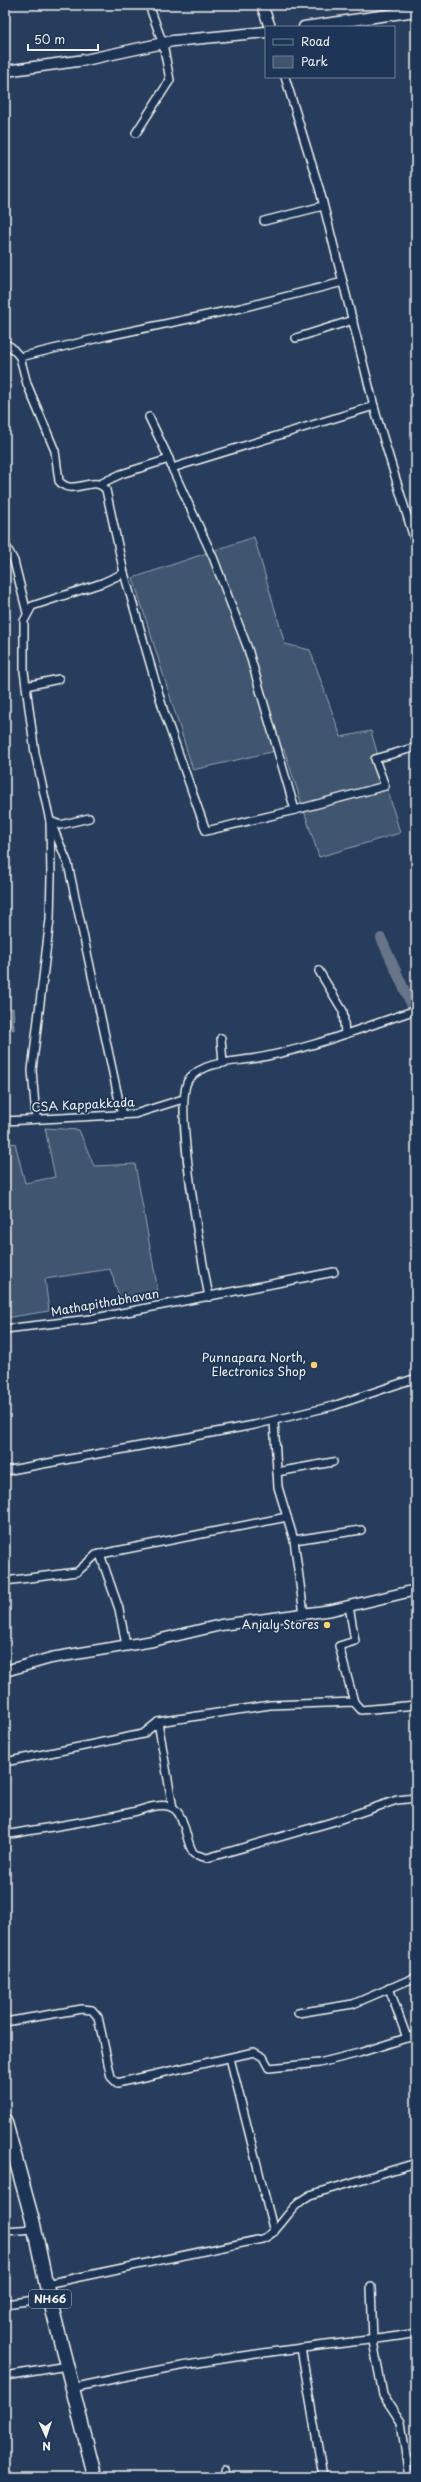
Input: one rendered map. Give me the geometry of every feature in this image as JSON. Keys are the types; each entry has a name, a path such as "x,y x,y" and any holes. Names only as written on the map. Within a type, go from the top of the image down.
{"highway":[{"name":"NH66","path":"5,2121 34,2229 46,2284 95,2477"}],"street":[{"path":"136,133 170,80 163,44 149,5"},
{"path":"262,5 270,26"},
{"path":"311,26 416,11"},
{"path":"5,71 85,60 163,44 265,32"},
{"path":"285,78 324,206 374,406 416,545"},
{"path":"264,221 324,206"},
{"path":"20,357 107,336 241,308 343,282"},
{"path":"296,338 353,320"},
{"path":"5,344 12,347 20,357 27,384 55,451 59,481 67,487 75,488 100,484 121,474 169,459"},
{"path":"172,468 374,406"},
{"path":"149,418 213,557 248,649 295,810"},
{"path":"100,484 106,490 110,503 124,573 164,712 206,831 295,810 385,786 375,759 416,747"},
{"path":"5,544 14,561 27,613"},
{"path":"122,1115 68,864 50,821 35,752 26,686 23,635 24,621 32,606 102,583 124,573"},
{"path":"26,686 59,679"},
{"path":"50,821 60,825 89,818"},
{"path":"36,1118 32,1070 50,919 50,821"},
{"path":"319,972 343,1011 345,1034"},
{"path":"209,1297 190,1184 184,1099 185,1086 191,1076 203,1069 223,1063 298,1050 416,1010"},
{"path":"221,1038 223,1063"},
{"name":"CSA Kappakkada","path":"5,1121 36,1118 135,1114 184,1099"},
{"name":"Mathapithabhavan","path":"5,1329 90,1319 334,1272"},
{"path":"5,1471 274,1421 333,1406 416,1378"},
{"path":"274,1421 278,1487 294,1540 304,1614"},
{"path":"277,1472 333,1462"},
{"path":"5,1581 77,1572 96,1555 287,1518"},
{"path":"294,1540 361,1530"},
{"path":"100,1554 119,1609 126,1645"},
{"path":"5,1671 51,1658 126,1645 221,1625 304,1614 349,1606 416,1590"},
{"path":"349,1606 355,1641 339,1646 354,1702 361,1710 416,1705"},
{"path":"5,1762 143,1734 158,1722 270,1705 354,1702"},
{"path":"158,1722 173,1808 180,1819 190,1849 194,1854 207,1858 332,1822 397,1800 416,1798"},
{"path":"5,1834 96,1820 148,1808 164,1806 173,1808"},
{"path":"298,2013 353,2004 416,1977"},
{"path":"388,1988 407,2038"},
{"path":"5,2022 82,2009 92,2010 98,2017 111,2077 117,2083 254,2052 259,2054 269,2068 325,2061 416,2035"},
{"path":"230,2058 274,2232"},
{"path":"46,2284 262,2239 274,2232 298,2202 310,2195 416,2163"},
{"path":"5,2231 34,2229"},
{"path":"371,2287 373,2341 383,2396 401,2422 410,2477"},
{"path":"5,2304 50,2298"},
{"path":"72,2388 148,2371 301,2348 373,2341 416,2332"},
{"path":"301,2348 323,2477"},
{"path":"5,2376 67,2366"}],"green space":[{"path":"254,537 285,644 310,650 341,737 371,731 400,833 319,857 284,749 193,770 133,578"},
{"path":"45,1128 79,1130 94,1166 135,1164 158,1291 120,1299 110,1269 45,1279 49,1311 5,1318 5,1145 15,1143 25,1183 55,1177"}],"shaded area":[{"path":"13,1008 14,1030 5,1026 5,1011"}],"waterway":[{"path":"381,938 416,1015"}],"place":[{"name":"Punnapara North, Electronics Shop","path":"314,1365"},
{"name":"Anjaly Stores","path":"327,1625"}]}
